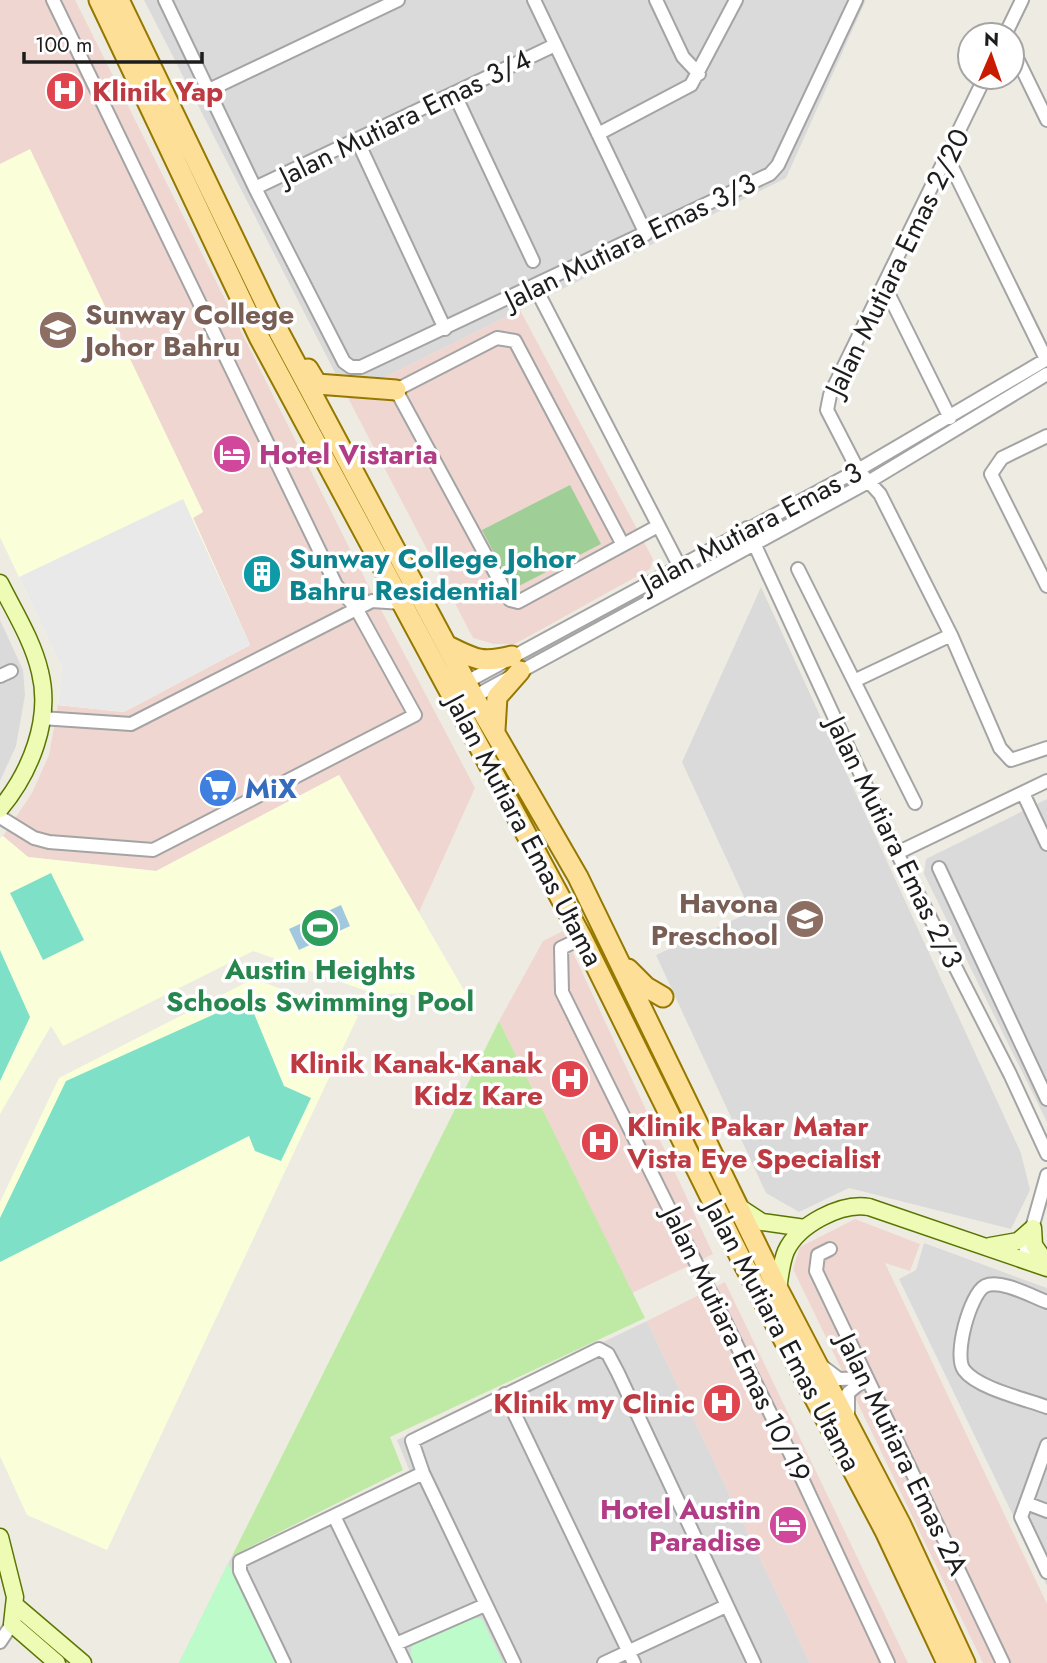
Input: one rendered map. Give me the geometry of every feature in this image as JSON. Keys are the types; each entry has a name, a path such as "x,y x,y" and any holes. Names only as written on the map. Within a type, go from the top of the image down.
{"main road":[{"name":"Jalan Mutiara Emas Utama","path":"99,0 259,337 402,603 462,693 495,733 578,877 736,1205 901,1525 965,1663"},
{"name":"Jalan Mutiara Emas Utama","path":"120,0 280,334 445,644 462,693 582,938 740,1257 878,1518 947,1663"},
{"path":"280,334 291,338 317,384 396,390"},
{"path":"445,644 480,661 516,663 497,697 495,733"},
{"path":"614,953 638,981 663,997"},
{"path":"633,1037 634,1016 640,1007"}],"street":[{"path":"0,817 34,838 49,842 153,850 415,715 356,608 336,585 53,0"},
{"path":"165,0 255,188"},
{"path":"209,90 398,0"},
{"path":"534,0 646,234"},
{"path":"656,0 683,57 699,74"},
{"path":"598,134 681,93 699,74 736,0"},
{"name":"Jalan Mutiara Emas 3/3","path":"255,188 344,362 351,367 361,367 535,287 774,170 856,0"},
{"path":"1012,21 1022,0"},
{"name":"Jalan Mutiara Emas 3/4","path":"255,188 555,45"},
{"path":"1026,77 1047,120"},
{"name":"Jalan Mutiara Emas 2/20","path":"978,91 827,402 827,410 858,470 880,494 951,635 1000,748 1011,760 1047,748"},
{"path":"454,93 533,261"},
{"path":"357,140 445,329"},
{"path":"947,157 1046,359"},
{"path":"884,285 950,418"},
{"path":"535,287 686,579"},
{"path":"622,545 514,341 497,338 396,390 510,600 518,602 658,526"},
{"name":"Jalan Mutiara Emas 3","path":"462,693 679,566 950,418 1046,359"},
{"name":"Jalan Mutiara Emas 3","path":"516,663 686,579 870,481 1047,374"},
{"path":"1047,436 1002,458 994,465 991,474 1047,586"},
{"name":"Jalan Mutiara Emas 2/3","path":"747,528 897,852 1010,1074 1047,1154"},
{"path":"1034,561 1047,555"},
{"path":"797,569 915,803"},
{"path":"0,583 41,674 41,719 28,766 0,809"},
{"path":"41,719 131,724 356,608 372,601 402,603"},
{"path":"854,681 951,635"},
{"path":"897,852 1047,781"},
{"path":"1023,793 1047,844"},
{"path":"939,868 1047,1099"},
{"name":"Jalan Mutiara Emas 10/19","path":"582,938 561,948 562,992 790,1453 888,1663"},
{"path":"1023,1260 1047,1175"},
{"path":"736,1205 762,1222 805,1228"},
{"path":"778,1289 786,1252 805,1228 845,1208 861,1206 1047,1266"},
{"path":"984,1246 1018,1241 1033,1228"},
{"path":"1033,1228 1034,1245 1047,1266"},
{"name":"Jalan Mutiara Emas 2A","path":"830,1249 818,1255 816,1271 1003,1663"},
{"path":"1047,1302 1000,1285 987,1285 977,1293 958,1352 965,1373 982,1383 1047,1407"},
{"path":"514,1663 411,1445 416,1437 596,1350 606,1351 612,1362 754,1663"},
{"path":"815,1360 839,1379 866,1378"},
{"path":"850,1427 846,1398 851,1390 866,1378"},
{"path":"505,1394 631,1657"},
{"path":"1047,1446 1021,1517 1047,1572"},
{"path":"284,1663 238,1564 243,1557 423,1473"},
{"path":"1026,1503 1047,1511"},
{"path":"334,1516 405,1663"},
{"path":"0,1537 12,1576 15,1605 12,1624 0,1642"},
{"path":"15,1605 83,1663"},
{"path":"396,1644 485,1605"},
{"path":"604,1663 631,1657 726,1606"},
{"path":"12,1624 57,1663"}],"shaded area":[{"path":"0,0 75,0 368,585 475,788 419,912 339,775 156,871 28,857 3,836 32,793 49,755 58,705 124,711 250,645 193,517 203,512 30,150 0,164"},
{"path":"144,0 866,0 786,178 347,396"},
{"name":"Sunway College Johor Bahru","path":"30,149 203,512 193,518 250,645 124,712 58,705 62,668 0,537 0,164"},
{"path":"520,310 653,559 650,569 515,644 494,644 473,638 347,396"},
{"path":"183,499 250,645 124,712 58,705 62,668 19,577"},
{"path":"761,587 1021,1153 1030,1190 1011,1229 849,1188 799,1212 766,1193 656,955 751,912 682,762"},
{"path":"0,620 23,670 25,695 16,746 0,781"},
{"path":"339,775 469,999 427,998 403,993 378,995 253,951 63,1046 51,1026 0,1114 0,838 3,836 28,857 156,871"},
{"path":"1047,799 1047,1122 924,874 926,859"},
{"path":"563,931 713,1254 632,1293 499,1021 543,941"},
{"path":"253,979 358,1016 107,1550 27,1515 0,1456 0,1202 59,1078"},
{"path":"855,1219 920,1244 910,1271 885,1263 1047,1604 1047,1663 983,1663 793,1269 800,1247"},
{"path":"924,1243 1047,1288 1047,1586 899,1279 916,1270"},
{"path":"725,1282 908,1663 810,1663 647,1321"},
{"path":"647,1321 810,1663 179,1663 232,1556 410,1472 397,1440"}],"green space":[{"path":"570,485 601,544 513,589 482,530"},
{"path":"51,873 84,940 43,960 10,893"},
{"path":"0,950 30,1017 0,1081"},
{"path":"248,999 284,1086 311,1098 281,1161 255,1151 249,1136 0,1262 0,1218 66,1081"},
{"path":"499,1021 645,1318 390,1437 403,1470 232,1556"},
{"path":"228,1563 276,1663 179,1663"},
{"path":"471,1617 482,1619 503,1663 413,1663 410,1656 412,1645"}],"water":[{"name":"Austin Heights Schools Swimming Pool","path":"341,905 350,926 299,950 289,929"}],"place":[{"name":"Klinik Yap","path":"65,91"},
{"name":"Sunway College Johor Bahru","path":"58,330"},
{"name":"Hotel Vistaria","path":"232,454"},
{"name":"Sunway College Johor Bahru Residential","path":"262,574"},
{"name":"MiX","path":"218,788"},
{"name":"Havona Preschool","path":"805,919"},
{"name":"Austin Heights Schools Swimming Pool","path":"320,928"},
{"name":"Klinik Kanak-Kanak Kidz Kare","path":"570,1079"},
{"name":"Klinik Pakar Matar Vista Eye Specialist","path":"600,1142"},
{"name":"Klinik my Clinic","path":"722,1403"},
{"name":"Hotel Austin Paradise","path":"788,1525"}]}
